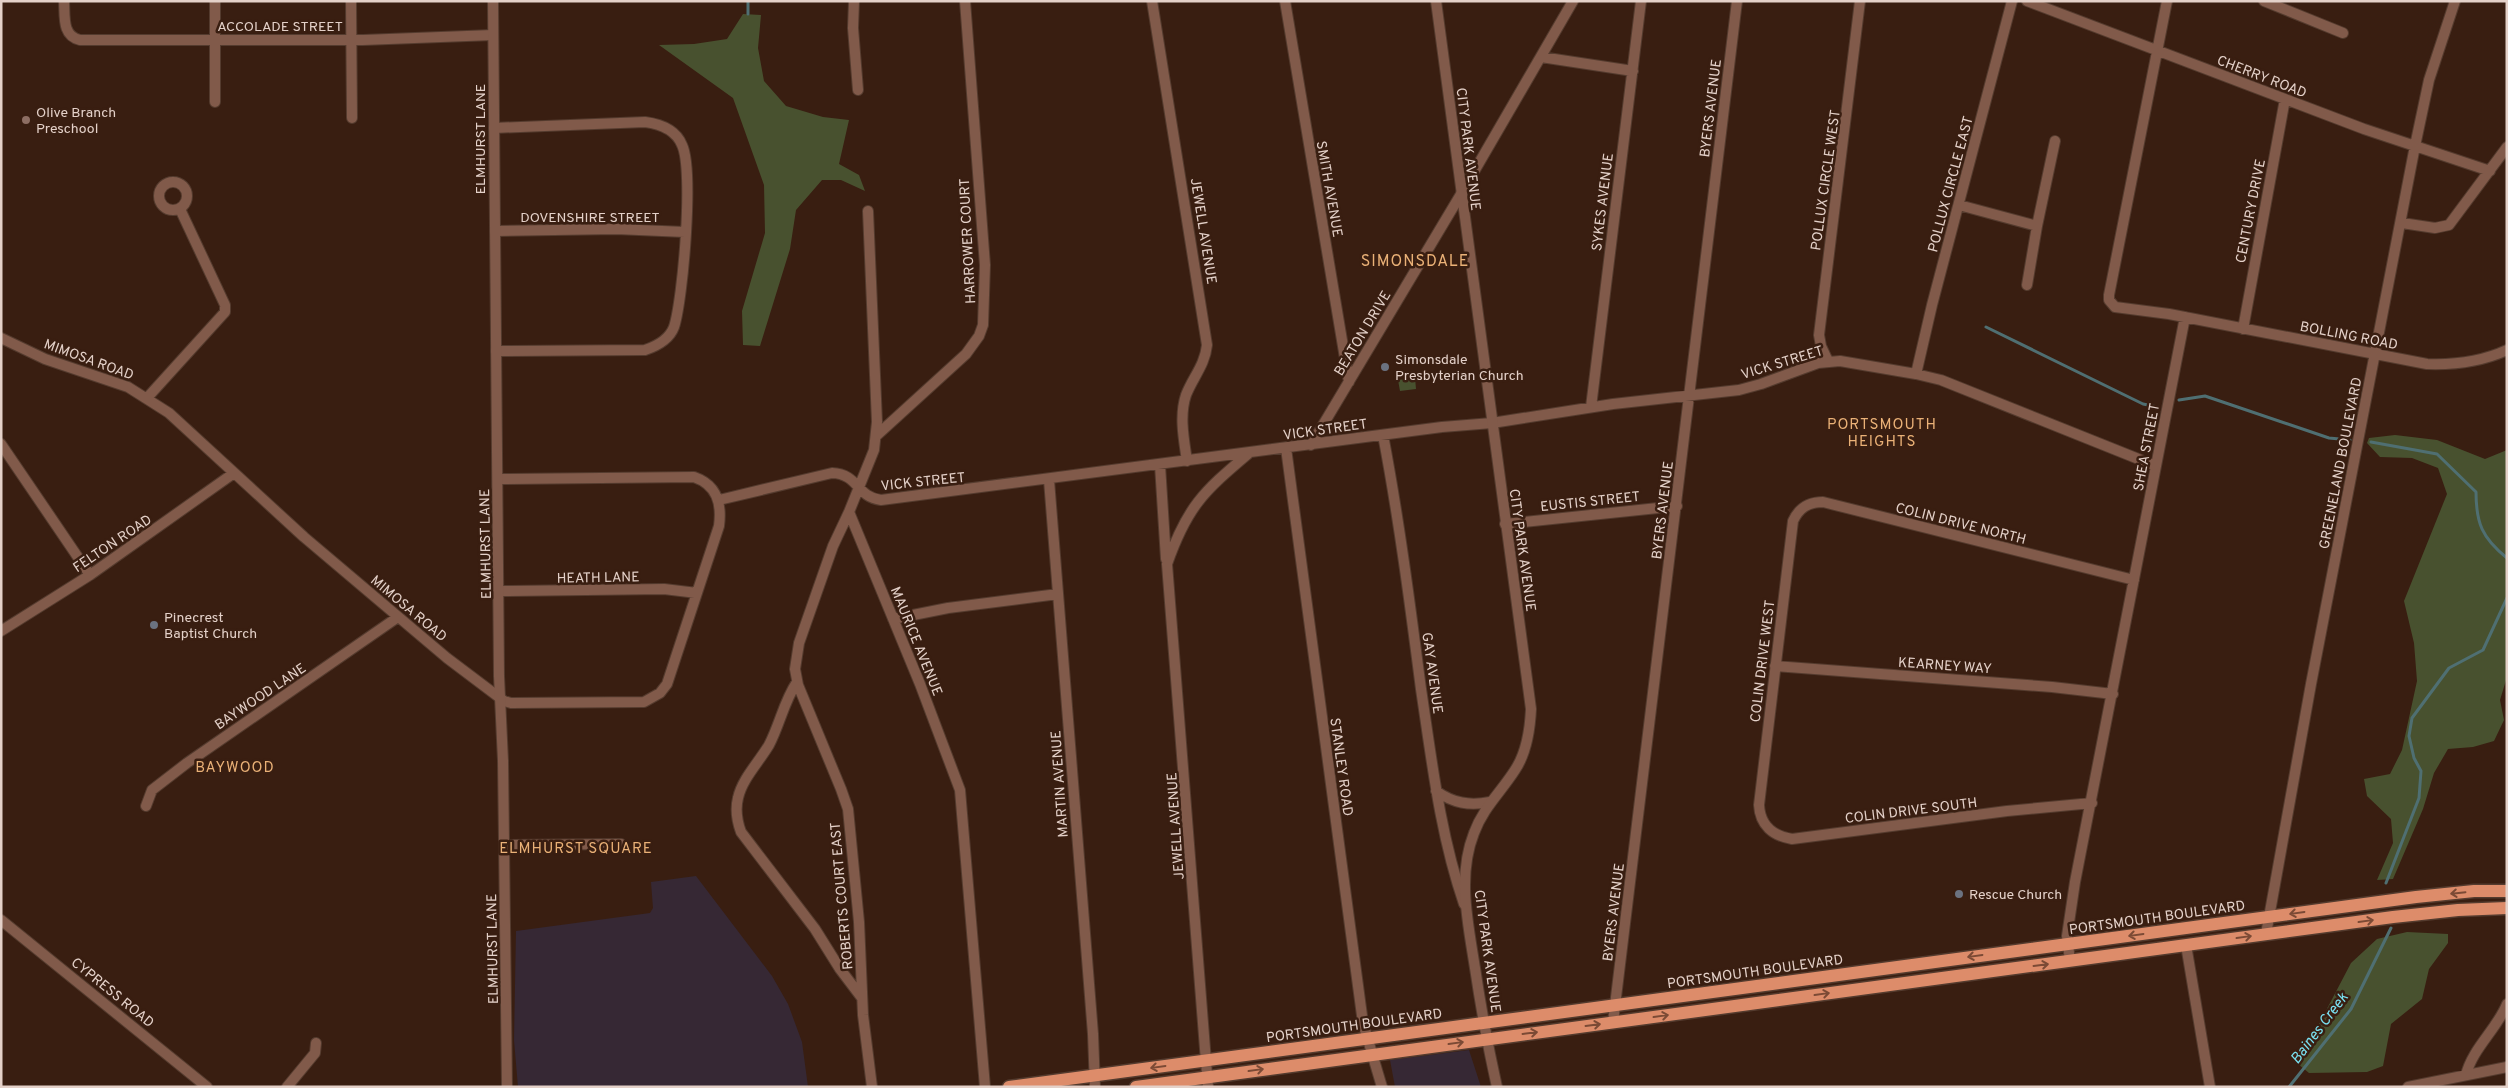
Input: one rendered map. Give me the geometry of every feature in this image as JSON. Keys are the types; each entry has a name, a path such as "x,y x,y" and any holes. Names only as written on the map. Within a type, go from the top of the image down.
{"main road":[{"name":"PORTSMOUTH BOULEVARD","path":"1009,1087 1095,1081 1206,1061 1368,1038 2416,897 2474,891 2507,892"},
{"path":"1136,1087 1208,1082 1374,1054 1487,1038 2266,934 2458,910 2507,908"}],"street":[{"name":"ACCOLADE STREET","path":"64,1 66,29 69,35 80,40 352,40 494,35"},
{"path":"215,1 216,102"},
{"path":"351,1 352,118"},
{"name":"ELMHURST LANE","path":"493,1 500,699 507,1087"},
{"path":"854,1 853,28 858,90"},
{"name":"HARROWER COURT","path":"876,436 966,354 979,336 983,325 985,265 965,1"},
{"name":"JEWELL AVENUE","path":"1152,1 1207,345 1206,358 1190,385 1182,413 1187,461"},
{"name":"SMITH AVENUE","path":"1285,1 1349,382"},
{"name":"CITY PARK AVENUE","path":"1436,1 1531,709 1530,725 1523,756 1516,769 1490,802 1474,832 1468,849 1464,884 1484,1022 1497,1087"},
{"name":"BEATON DRIVE","path":"1311,445 1461,194 1573,1"},
{"name":"SYKES AVENUE","path":"1591,407 1641,1"},
{"name":"BYERS AVENUE","path":"1613,1022 1737,1"},
{"name":"POLLUX CIRCLE WEST","path":"1828,361 1821,346 1819,334 1860,1"},
{"name":"POLLUX CIRCLE EAST","path":"1916,374 2012,1"},
{"name":"CHERRY ROAD","path":"2026,1 2285,99 2490,171"},
{"path":"2167,1 2109,300 2115,307 2185,317"},
{"path":"2264,1 2343,33"},
{"name":"GREENELAND BOULEVARD","path":"2266,934 2375,354 2402,223 2415,146 2429,80 2455,1"},
{"path":"1540,57 1633,71"},
{"name":"CENTURY DRIVE","path":"2243,328 2285,99"},
{"path":"494,128 645,122 663,126 672,132 683,146 688,195 680,292 674,327 660,344 645,350 496,351"},
{"path":"2027,285 2055,141"},
{"path":"2402,223 2435,228 2449,225 2507,147"},
{"path":"1959,205 2037,226"},
{"path":"147,398 225,312 225,305 180,209"},
{"path":"849,512 860,490 876,436 868,211"},
{"name":"DOVENSHIRE STREET","path":"495,231 616,229 685,232"},
{"name":"BOLLING ROAD","path":"2185,317 2427,364 2446,365 2475,362 2507,350"},
{"name":"SHEA STREET","path":"2070,961 2068,944 2075,882 2092,803 2185,317"},
{"name":"MIMOSA ROAD","path":"1,338 45,358 112,380 147,398 169,413 304,537 398,617 500,699 511,703 635,702 653,698 666,684 697,593 719,526 721,512 719,500"},
{"name":"VICK STREET","path":"719,500 832,473 843,474 853,479 860,490 871,499 881,500 1049,480 1383,435 1492,423 1591,407 1739,390 1828,361 1916,374 1941,380 2156,466"},
{"name":"GAY AVENUE","path":"1383,435 1396,505 1436,791 1452,865 1467,912"},
{"path":"1,444 90,575"},
{"name":"STANLEY ROAD","path":"1286,448 1363,1023 1374,1054 1382,1087"},
{"name":"JEWELL AVENUE","path":"1167,564 1178,532 1198,499 1249,453"},
{"name":"JEWELL AVENUE","path":"1160,465 1208,1082"},
{"name":"FELTON ROAD","path":"1,631 90,575 234,473"},
{"path":"499,479 694,477 708,484 719,500"},
{"name":"MARTIN AVENUE","path":"1049,480 1095,1081"},
{"name":"COLIN DRIVE NORTH","path":"1793,526 1796,514 1802,508 1808,504 1823,502 2134,580"},
{"name":"EUSTIS STREET","path":"1505,524 1677,506"},
{"name":"MAURICE AVENUE","path":"849,512 960,790 985,1087"},
{"name":"ROBERTS COURT EAST","path":"849,512 833,546 798,644 796,663 798,682 842,788 848,809 859,922 862,998 872,1087"},
{"name":"COLIN DRIVE WEST","path":"1760,800 1793,526"},
{"name":"HEATH LANE","path":"500,591 664,589 697,593"},
{"path":"893,619 948,608 1058,594"},
{"name":"BAYWOOD LANE","path":"146,806 152,790 187,763 398,617"},
{"name":"KEARNEY WAY","path":"1775,666 2112,694"},
{"path":"798,682 786,701 769,744 742,785 738,798 738,822 741,832 815,929 840,969 862,998"},
{"path":"1436,791 1456,802 1467,804 1490,802"},
{"name":"COLIN DRIVE SOUTH","path":"1760,800 1759,810 1767,828 1775,834 1792,839 2008,811 2092,803"},
{"path":"504,845 621,844"},
{"name":"CYPRESS ROAD","path":"1,920 207,1087"},
{"path":"2186,945 2210,1087"},
{"path":"2466,1075 2471,1060 2507,1004"},
{"path":"287,1087 315,1053 316,1043"},
{"path":"2408,1087 2507,1067"}],"shaded area":[{"path":"696,876 772,976 788,1004 802,1042 808,1087 518,1087 514,1040 516,931 650,913 653,908 651,882"},
{"path":"1469,1050 1481,1087 1395,1087 1390,1060"}],"green space":[{"path":"743,14 761,15 758,48 764,81 786,106 823,117 849,120 839,164 859,175 865,191 841,180 822,180 796,210 790,249 760,346 743,345 742,311 765,233 764,185 733,98 659,45 694,44 727,39"},
{"path":"1415,378 1416,389 1400,391 1398,380"},
{"path":"2395,435 2437,440 2485,459 2507,450 2507,677 2500,700 2504,720 2494,741 2473,747 2448,749 2434,773 2423,809 2393,879 2377,880 2393,843 2391,819 2367,796 2364,779 2390,774 2402,750 2417,681 2414,643 2404,601 2447,494 2438,468 2412,458 2380,457 2367,443 2369,438"},
{"path":"2407,932 2448,934 2448,943 2429,969 2422,999 2391,1024 2383,1066 2367,1072 2309,1073 2298,1064 2351,963 2377,939"}],"waterway":[{"path":"748,1 748,14"},
{"path":"1986,327 2143,404 2158,407"},
{"path":"2179,400 2205,396 2329,438 2350,440"},
{"path":"2371,442 2437,454 2476,492 2477,513 2482,529 2498,551 2507,558"},
{"name":"Baines Creek","path":"2386,883 2419,798 2421,771 2414,758 2409,736 2412,718 2449,668 2483,650 2507,598"},
{"name":"Baines Creek","path":"2289,1087 2351,1009 2391,928"}],"place":[{"name":"Olive Branch Preschool","path":"26,120"},
{"name":"Simonsdale Presbyterian Church","path":"1385,367"},
{"name":"Pinecrest Baptist Church","path":"154,625"},
{"name":"Rescue Church","path":"1959,894"}],"district":[{"name":"SIMONSDALE","path":"1415,260"},
{"name":"PORTSMOUTH HEIGHTS","path":"1882,432"},
{"name":"BAYWOOD","path":"235,767"},
{"name":"ELMHURST SQUARE","path":"576,848"}]}
